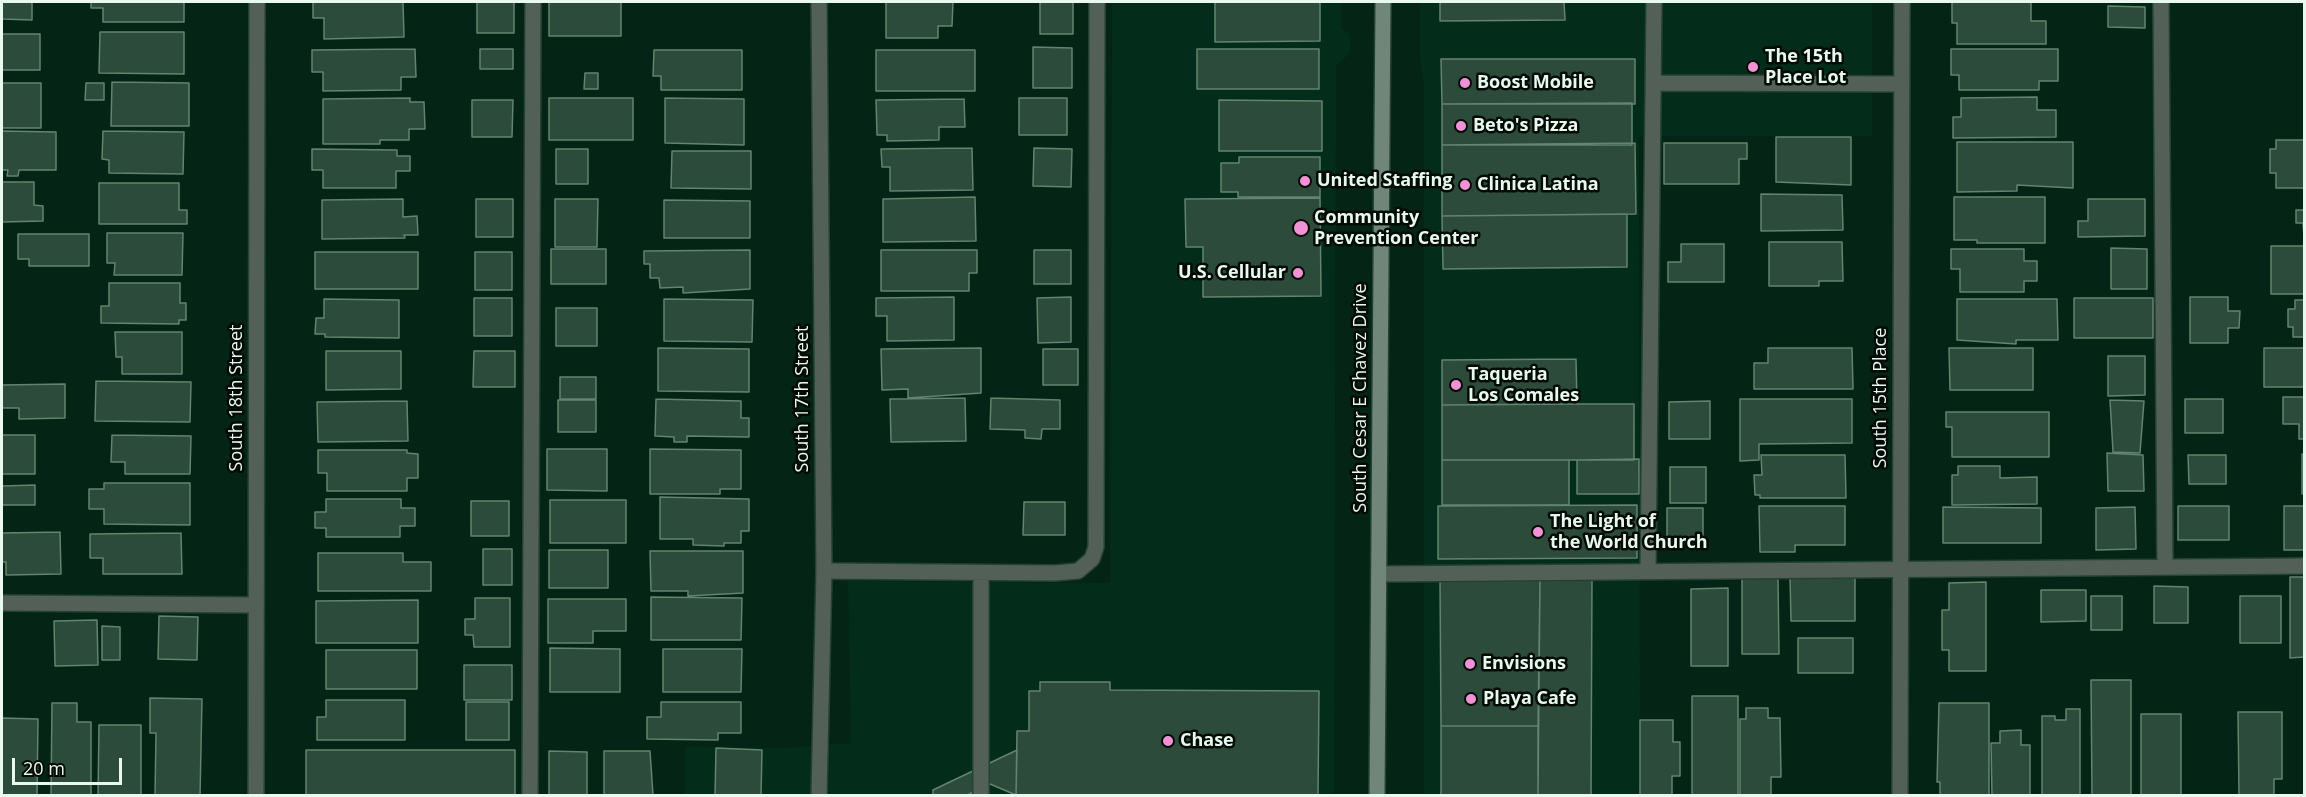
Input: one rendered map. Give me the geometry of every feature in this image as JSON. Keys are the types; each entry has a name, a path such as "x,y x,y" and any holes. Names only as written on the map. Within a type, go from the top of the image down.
{"main road":[{"name":"South Cesar E Chavez Drive","path":"1377,795 1383,2"}],"street":[{"name":"South 18th Street","path":"256,795 257,2"},
{"path":"530,795 533,2"},
{"name":"South 17th Street","path":"819,2 824,571 819,795"},
{"path":"824,571 981,573 1078,571 1092,559 1096,547 1097,2"},
{"path":"1648,571 1654,2"},
{"name":"South 15th Place","path":"1900,795 1902,2"},
{"path":"2161,2 2165,566"},
{"path":"1653,83 1901,84"},
{"path":"1379,574 1900,567 2304,566"},
{"path":"981,573 981,795"},
{"path":"2,603 256,605"}],"shaded area":[{"path":"1112,2 1341,2 1341,28 1350,34 1350,53 1336,66 1334,795 685,796 685,747 784,748 851,743 848,581 1110,583"},
{"path":"1420,2 1872,2 1872,136 1639,136 1640,795 1424,795 1424,85 1420,59"}],"building":[{"path":"2,2 32,2 32,20 2,19"},
{"path":"91,2 184,2 184,22 103,22 103,8 91,8"},
{"path":"313,2 403,2 404,37 324,39 324,18 313,18"},
{"path":"477,2 514,2 514,33 477,33"},
{"path":"549,2 621,2 621,36 549,36"},
{"path":"886,2 953,2 952,26 938,26 938,38 886,38"},
{"path":"1040,2 1073,2 1073,34 1040,34"},
{"path":"1215,2 1320,2 1320,41 1215,42"},
{"path":"1440,2 1564,2 1565,20 1440,21"},
{"path":"1952,2 2031,2 2031,21 2046,21 2046,44 1957,44 1957,23 1952,23"},
{"path":"2108,6 2145,7 2145,28 2108,27"},
{"path":"100,32 184,32 184,74 99,73"},
{"path":"2,34 40,34 40,70 2,70"},
{"path":"1033,47 1072,48 1072,88 1033,88"},
{"path":"415,49 416,77 401,77 401,90 323,91 323,72 312,72 312,50"},
{"path":"480,49 513,49 513,69 480,69"},
{"path":"1197,49 1319,49 1319,89 1197,89"},
{"path":"1951,49 2058,49 2058,81 2039,81 2039,90 1959,90 1959,75 1951,75"},
{"path":"654,50 742,50 742,90 661,90 661,76 653,76"},
{"path":"876,50 975,50 975,91 876,91"},
{"path":"1441,59 1635,59 1635,104 1442,104"},
{"path":"585,73 598,73 598,89 584,89"},
{"path":"112,82 189,83 189,126 111,126"},
{"path":"2,83 41,83 41,128 2,128"},
{"path":"86,83 104,83 104,100 85,100"},
{"path":"2037,97 2037,110 2056,110 2056,137 1953,138 1953,117 1961,117 1961,98"},
{"path":"410,98 410,102 424,102 425,129 409,129 409,140 380,140 380,144 323,144 323,99"},
{"path":"549,98 633,98 633,140 549,140"},
{"path":"665,98 744,99 744,145 665,143"},
{"path":"1019,98 1067,98 1067,135 1019,135"},
{"path":"964,99 965,127 939,127 939,140 887,141 887,135 877,135 876,100"},
{"path":"472,100 513,100 512,137 472,137"},
{"path":"1219,100 1322,101 1322,151 1219,151"},
{"path":"1632,103 1632,145 1442,145 1442,104"},
{"path":"2,131 56,132 56,170 19,170 18,176 7,176 8,170 2,170"},
{"path":"103,131 184,132 183,174 109,173 109,160 102,159"},
{"path":"1776,137 1851,137 1851,185 1776,182"},
{"path":"2276,140 2304,140 2304,188 2276,188 2276,173 2270,173 2270,149 2276,149"},
{"path":"1957,142 2073,142 2073,188 2017,185 2017,191 1957,192"},
{"path":"1635,143 1636,214 1442,216 1442,145"},
{"path":"1664,143 1747,143 1747,159 1739,159 1739,184 1664,184"},
{"path":"972,148 973,190 890,191 890,167 882,167 881,149"},
{"path":"1034,148 1072,149 1071,187 1033,186"},
{"path":"312,149 397,150 397,156 410,156 410,171 396,171 396,188 323,188 323,170 312,170"},
{"path":"556,149 588,149 588,184 556,184"},
{"path":"672,151 751,151 751,189 671,188"},
{"path":"1239,157 1320,157 1320,197 1238,197 1238,192 1221,192 1221,163 1239,163"},
{"path":"2,182 34,182 34,205 43,206 43,221 2,222"},
{"path":"99,183 179,183 179,210 187,210 187,224 99,224"},
{"path":"1761,194 1842,195 1843,230 1761,231"},
{"path":"975,197 976,241 883,242 883,199"},
{"path":"1954,197 2045,197 2045,243 1977,243 1977,240 1954,240"},
{"path":"1320,198 1321,296 1203,297 1203,247 1186,247 1185,199"},
{"path":"403,199 403,217 417,216 418,235 404,235 405,238 322,239 322,200"},
{"path":"476,199 513,199 513,237 476,237"},
{"path":"555,199 598,199 597,247 555,247"},
{"path":"2088,199 2145,199 2145,236 2078,237 2078,221 2088,221"},
{"path":"664,200 750,201 750,238 664,238"},
{"path":"2296,210 2304,210 2304,237 2303,223 2296,223"},
{"path":"1627,214 1627,267 1443,269 1442,216"},
{"path":"107,233 183,233 182,275 114,275 115,263 107,263"},
{"path":"18,234 89,234 89,266 29,266 29,259 18,259"},
{"path":"1769,242 1842,242 1843,281 1819,281 1819,286 1769,286"},
{"path":"1681,244 1724,244 1724,282 1668,282 1668,262 1681,262"},
{"path":"2271,246 2304,246 2304,294 2271,294"},
{"path":"2111,248 2147,249 2147,289 2111,289"},
{"path":"551,249 606,249 606,284 551,284"},
{"path":"1951,249 2024,249 2024,261 2037,261 2037,281 2024,281 2024,292 1960,292 1960,269 1951,269"},
{"path":"750,250 750,289 683,293 683,287 660,288 659,278 650,278 650,264 644,264 644,251"},
{"path":"881,250 977,250 977,273 969,273 969,291 881,291"},
{"path":"1034,250 1071,250 1071,284 1034,284"},
{"path":"315,252 418,252 418,289 315,289"},
{"path":"475,252 512,252 512,290 475,290"},
{"path":"109,283 180,283 180,303 186,303 186,320 179,320 179,324 101,323 101,306 109,306"},
{"path":"954,297 954,340 887,341 887,316 876,316 876,298"},
{"path":"1071,297 1071,342 1038,343 1037,298"},
{"path":"2190,297 2228,297 2228,311 2240,311 2239,328 2228,328 2228,343 2190,343"},
{"path":"474,298 512,298 512,336 474,336"},
{"path":"2074,298 2153,298 2153,338 2074,338"},
{"path":"324,299 399,300 399,338 325,337 325,334 315,334 316,318 324,318"},
{"path":"664,299 753,300 752,342 664,341"},
{"path":"1957,299 2057,299 2058,340 2016,340 2016,344 1957,340"},
{"path":"2295,300 2304,300 2304,337 2293,337 2293,327 2288,327 2288,309 2295,309"},
{"path":"556,308 597,308 597,346 556,346"},
{"path":"115,332 182,332 182,374 122,374 122,357 116,357"},
{"path":"658,348 749,349 749,392 658,391"},
{"path":"981,348 981,393 908,398 908,389 882,390 881,349"},
{"path":"1768,348 1852,348 1853,389 1754,389 1754,363 1768,363"},
{"path":"1949,348 2033,348 2033,390 1950,390"},
{"path":"2264,348 2304,348 2304,387 2264,387"},
{"path":"1043,349 1078,349 1078,385 1043,385"},
{"path":"326,351 401,351 401,389 326,390"},
{"path":"474,351 515,351 515,387 473,387"},
{"path":"2108,356 2145,356 2145,395 2108,396"},
{"path":"1576,359 1577,404 1442,405 1442,360"},
{"path":"560,377 596,377 596,399 560,399"},
{"path":"96,381 191,382 190,422 95,421"},
{"path":"65,384 65,418 19,419 19,408 2,408 2,385"},
{"path":"2283,397 2304,397 2304,439 2299,439 2299,424 2283,424"},
{"path":"965,398 966,441 891,442 890,399"},
{"path":"991,398 1060,400 1060,429 1042,429 1041,439 1025,438 1025,430 990,429"},
{"path":"656,399 741,401 741,418 749,418 749,437 687,436 687,442 674,442 674,437 655,436"},
{"path":"1740,399 1852,399 1852,443 1759,444 1759,460 1740,461"},
{"path":"2185,399 2223,399 2223,433 2185,433"},
{"path":"558,400 596,400 596,432 558,432"},
{"path":"2110,400 2144,401 2140,453 2113,452"},
{"path":"407,401 408,441 318,442 317,402"},
{"path":"1710,401 1710,439 1669,439 1669,402"},
{"path":"1634,404 1634,460 1442,460 1442,405"},
{"path":"1946,412 2049,412 2049,457 1952,457 1952,427 1946,427"},
{"path":"2,435 35,435 35,474 2,474"},
{"path":"112,435 191,436 190,474 125,474 125,462 111,462"},
{"path":"547,449 607,449 607,491 547,490"},
{"path":"650,449 741,450 741,489 720,489 720,494 650,494"},
{"path":"318,450 407,450 407,453 418,454 418,478 407,478 407,491 327,491 327,473 318,473"},
{"path":"2107,453 2143,455 2144,491 2108,491"},
{"path":"2302,454 2304,454 2304,494 2302,494"},
{"path":"1761,455 1845,455 1846,498 1760,498 1760,495 1755,495 1754,475 1762,475"},
{"path":"2188,455 2226,455 2226,484 2189,484"},
{"path":"1639,459 1639,494 1577,494 1577,460"},
{"path":"1442,460 1569,460 1569,505 1442,505"},
{"path":"1958,466 2000,466 2000,478 2037,477 2037,504 1952,505 1952,475 1958,475"},
{"path":"1670,467 1706,467 1706,503 1670,503"},
{"path":"104,483 190,483 190,525 104,524 104,509 89,509 89,489 104,489"},
{"path":"35,485 35,505 2,505 2,486"},
{"path":"660,497 749,499 749,531 741,531 741,543 724,543 724,546 693,545 693,539 660,539"},
{"path":"326,499 401,499 401,508 415,508 415,526 400,526 400,537 326,537 326,528 315,528 315,512 326,512"},
{"path":"550,500 626,500 626,543 550,543"},
{"path":"471,501 509,501 509,536 471,536"},
{"path":"1024,502 1065,502 1065,535 1023,535"},
{"name":"The Light of the World Church","path":"1637,505 1637,558 1438,559 1438,506"},
{"path":"1759,506 1845,506 1845,545 1795,545 1795,552 1760,552"},
{"path":"2178,506 2229,506 2229,540 2178,540"},
{"path":"2284,506 2304,506 2304,550 2284,550"},
{"path":"1943,507 2041,508 2041,543 1943,543"},
{"path":"2135,507 2136,549 2096,550 2096,508"},
{"path":"1667,508 1703,508 1703,544 1667,544"},
{"path":"60,532 61,574 6,575 6,562 2,562 2,533"},
{"path":"181,533 182,574 103,574 103,558 90,558 90,534"},
{"path":"483,549 512,549 512,585 483,585"},
{"path":"549,550 608,550 608,588 549,588"},
{"path":"650,551 743,551 743,593 688,596 688,591 651,591"},
{"path":"318,553 403,553 403,562 431,562 431,591 318,591"},
{"path":"1790,577 1855,577 1855,621 1791,621"},
{"path":"2290,577 2304,577 2304,657 2290,658"},
{"path":"1742,578 1778,578 1779,654 1742,654"},
{"path":"1540,579 1538,726 1441,726 1440,580"},
{"path":"1540,579 1592,579 1591,796 1538,796"},
{"path":"1986,582 1986,671 1949,671 1949,650 1942,650 1942,610 1949,610 1949,583"},
{"path":"2154,586 2188,587 2188,623 2154,623"},
{"path":"1728,588 1728,666 1691,666 1691,589"},
{"path":"2041,590 2086,590 2086,621 2041,622"},
{"path":"2091,596 2122,596 2122,630 2091,630"},
{"path":"2240,596 2281,596 2281,643 2240,643"},
{"path":"651,597 742,598 741,640 651,640"},
{"path":"475,598 510,598 510,647 474,647 473,635 465,635 465,619 475,619"},
{"path":"548,599 626,599 626,631 593,631 593,643 548,643"},
{"path":"418,600 418,643 316,643 316,601"},
{"path":"159,616 198,617 197,660 158,659"},
{"path":"97,620 98,665 55,666 54,621"},
{"path":"102,626 120,627 120,660 102,660"},
{"path":"1798,638 1853,638 1853,673 1798,673"},
{"path":"550,648 620,649 620,692 550,692"},
{"path":"663,649 742,649 741,692 663,692"},
{"path":"326,650 417,650 417,689 326,689"},
{"path":"464,665 512,665 512,700 464,700"},
{"path":"2091,680 2131,680 2131,796 2092,796"},
{"name":"Chase","path":"1040,682 1110,682 1110,690 1319,691 1318,796 1016,796 1017,731 1029,731 1029,691 1040,691"},
{"path":"1692,696 1738,696 1738,796 1692,796"},
{"path":"150,698 202,699 200,796 155,796 156,733 150,733"},
{"path":"326,700 405,700 405,740 317,740 317,717 326,717"},
{"path":"466,702 509,702 509,740 466,740"},
{"path":"661,702 741,702 741,733 718,733 718,740 647,739 647,717 661,717"},
{"path":"52,703 77,703 77,722 91,722 91,796 51,796"},
{"path":"1939,703 1989,703 1989,796 1940,796 1940,782 1937,782"},
{"path":"1746,708 1768,708 1768,718 1780,718 1781,777 1771,777 1771,796 1740,796 1740,719 1746,719"},
{"path":"2066,709 2080,709 2080,796 2042,796 2042,716 2055,716 2055,720 2066,720"},
{"path":"2238,712 2282,712 2282,779 2274,779 2274,796 2239,796"},
{"path":"2141,714 2181,714 2181,796 2141,796"},
{"path":"2,718 38,719 37,796 2,796"},
{"path":"1640,720 1673,720 1673,742 1680,742 1680,776 1672,776 1672,796 1640,796"},
{"path":"99,725 141,725 141,796 98,796"},
{"path":"1441,726 1538,726 1538,796 1441,796"},
{"path":"2021,730 2021,745 2030,745 2030,796 1992,796 1991,743 2000,743 2000,731"},
{"path":"716,748 762,750 761,796 715,796"},
{"path":"306,750 515,750 515,796 306,796"},
{"path":"1017,750 1016,795 990,784 965,796 933,796 933,790"},
{"path":"549,751 587,752 587,796 549,796"},
{"path":"604,751 650,751 653,795 604,796"}],"place":[{"name":"The 15th Place Lot","path":"1753,67"},
{"name":"Boost Mobile","path":"1465,83"},
{"name":"Beto's Pizza","path":"1461,126"},
{"name":"United Staffing","path":"1305,181"},
{"name":"Clinica Latina","path":"1465,185"},
{"name":"Community Prevention Center","path":"1301,228"},
{"name":"U.S. Cellular","path":"1298,273"},
{"name":"Taqueria Los Comales","path":"1456,385"},
{"name":"The Light of the World Church","path":"1538,532"},
{"name":"Envisions","path":"1470,664"},
{"name":"Playa Cafe","path":"1471,699"},
{"name":"Chase","path":"1168,741"}]}
